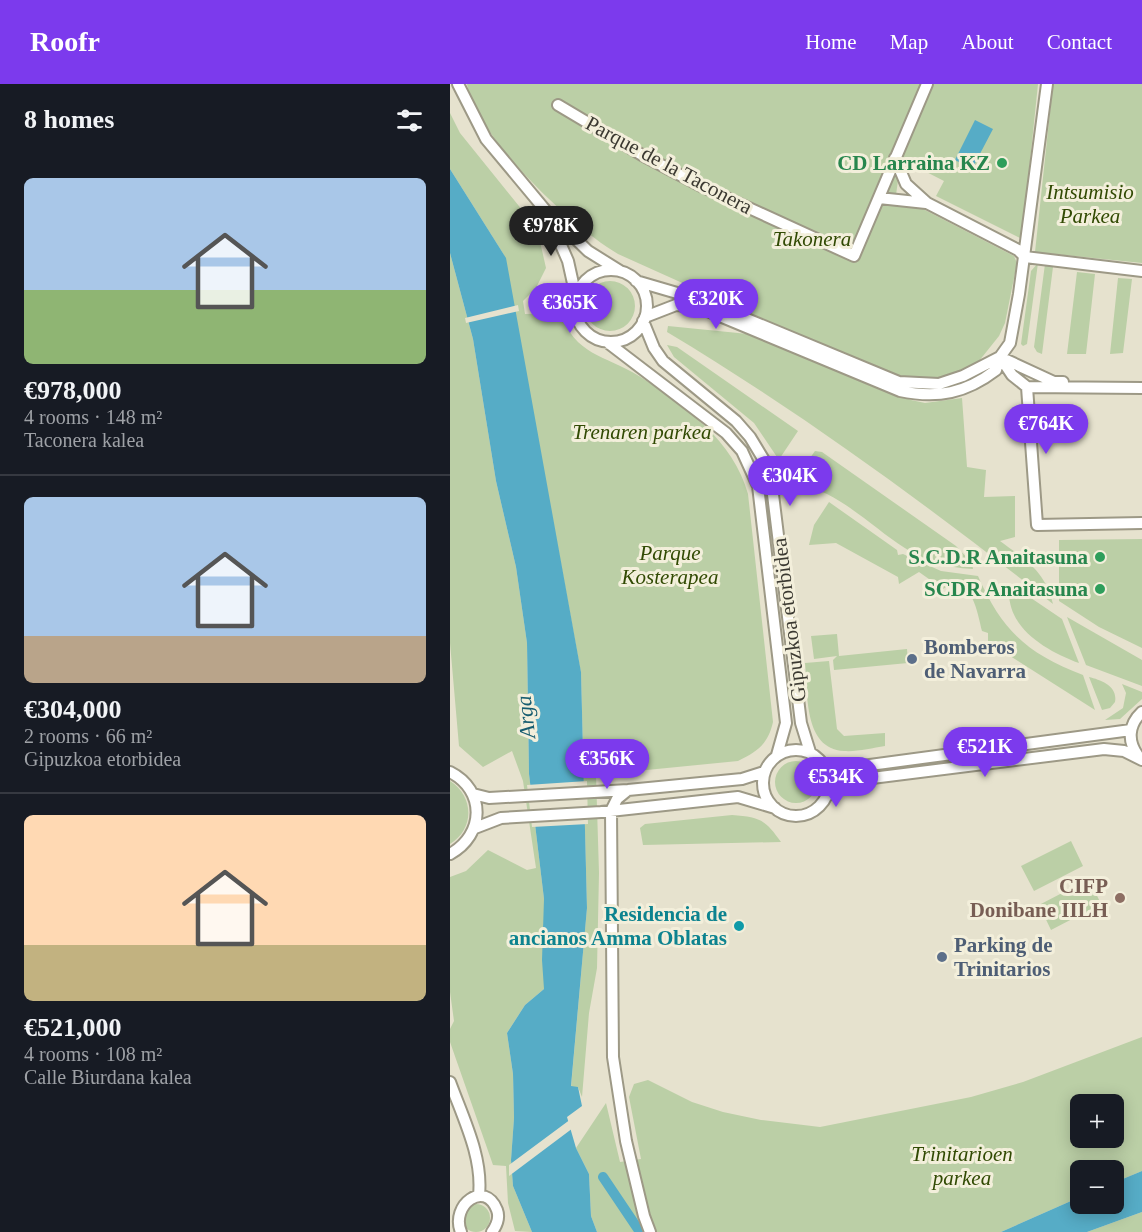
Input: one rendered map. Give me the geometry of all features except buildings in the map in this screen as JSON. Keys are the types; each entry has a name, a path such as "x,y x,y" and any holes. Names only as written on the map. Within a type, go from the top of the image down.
{"street":[{"path":"458,84 486,138 546,211 588,251 636,281 701,300 899,382 919,385 946,382 1000,357 1054,382 1142,382"},
{"name":"Parque de la Taconera","path":"558,105 642,155 703,187 854,256 927,84"},
{"path":"622,272 599,272 581,286 574,306 579,323 591,336 607,342 624,339 632,335 644,319 676,305 698,307 878,383 920,396 945,395 962,391 996,370 1000,357 1010,343 1025,257 1047,84"},
{"path":"895,158 906,184 927,203 1018,250 1025,257 1142,272"},
{"path":"879,198 927,203"},
{"path":"546,211 568,261 576,297"},
{"path":"636,281 644,294 644,319"},
{"name":"Gipuzkoa etorbidea","path":"644,319 654,348 663,361 736,421 750,437 770,470 801,723 810,752"},
{"name":"Gipuzkoa etorbidea","path":"607,342 726,433 742,451 758,486 786,723 777,755"},
{"path":"1010,343 1020,365"},
{"path":"1000,357 1012,375 1027,387 1142,388"},
{"path":"996,370 1012,375"},
{"path":"1027,387 1037,525 1142,523"},
{"path":"1142,712 1131,730 1132,748 1142,760"},
{"path":"825,766 855,767 1131,730"},
{"path":"473,794 489,798 597,792 742,779 764,772 777,755 799,749 810,752 825,766 829,775 828,795"},
{"path":"475,828 512,817 599,813 744,796 786,814 799,816 811,813 828,795 856,780 1104,749 1125,751 1142,760"},
{"path":"450,771 460,778 473,794 477,805 475,828 462,847 450,854"},
{"path":"764,772 765,792 775,808"},
{"path":"628,790 617,799 611,811 612,1057 626,1141 650,1232"},
{"path":"450,1082 478,1162 481,1176 479,1195"},
{"path":"456,1230 453,1209 465,1198 479,1195 486,1197 496,1207 498,1220 492,1232"},
{"path":"644,1216 644,1232"}],"green space":[{"name":"Takonera","path":"467,84 1038,84 1022,239 936,196 944,181 901,159 896,195 1014,256 1017,263 1005,323 999,336 975,366 946,382 893,378 618,254 599,241 553,203 507,154 474,105"},
{"name":"Intsumisio Parkea","path":"1053,84 1142,84 1142,263 1035,252"},
{"name":"Parque Kosterapea","path":"450,113 460,133 527,216 539,237 546,268 536,288 523,301 525,314 561,313 574,338 582,346 639,376 690,412 719,441 731,457 748,494 773,722 761,746 738,761 596,775 599,873 597,968 589,1013 582,1097 578,1087 571,1087 587,908 581,673 504,255 450,169"},
{"path":"450,253 473,339 496,481 516,567 527,643 529,774 544,899 544,989 525,1005 507,1033 513,1074 514,1118 511,1160 513,1186 532,1232 515,1231 508,1203 506,1166 493,1165 450,1042 450,1029 454,1021 450,992 450,877 466,871 488,850 527,870 536,868 523,781 512,751 483,767 459,746 450,643"},
{"path":"1038,263 1027,344 1023,346 1021,344 1031,271"},
{"path":"1045,264 1053,267 1042,354 1034,347"},
{"path":"1077,272 1095,274 1086,354 1067,354"},
{"path":"1118,278 1132,279 1123,353 1110,354"},
{"path":"610,281 628,288 635,306 628,324 610,331 592,324 585,306 592,288"},
{"path":"668,326 748,334 911,400 925,403 962,398 967,467 986,470 984,497 1015,496 1015,537 1000,541 1027,561 1040,575 1053,604 960,532 816,428 667,332"},
{"path":"667,345 677,347 798,431 780,458 777,457 754,423 674,357"},
{"path":"815,451 822,452 956,546 972,563 973,569 949,566 911,552 846,505 827,494 792,483"},
{"path":"829,502 897,550 898,555 903,554 941,571 978,576 997,612 1019,638 1047,658 1083,675 1095,710 988,642 988,633 982,631 971,596 962,585 956,582 943,589 919,572 899,584 898,577 836,543 809,545 814,525"},
{"name":"SCDR Anaitasuna","path":"1142,539 1142,648 1099,627 1059,601 1059,540"},
{"path":"1009,591 1028,596 1062,619 1079,663 1054,652 1022,627 1010,605"},
{"path":"1067,617 1142,660 1142,686 1086,665"},
{"path":"837,634 839,656 907,649 908,663 834,670 833,660 837,656 814,659 811,636"},
{"path":"829,661 837,729 844,736 885,733 885,746 844,751 831,748 814,730 808,703 805,663"},
{"path":"1089,677 1108,685 1114,692 1115,702 1110,708 1102,710"},
{"path":"1122,684 1142,692 1142,699 1120,719 1105,720 1123,708 1126,693"},
{"path":"796,761 811,767 817,782 811,797 796,803 781,797 775,782 781,767"},
{"path":"450,781 464,795 468,812 464,830 450,844"},
{"path":"732,815 761,821 781,842 643,845 640,828 645,824"},
{"path":"1071,841 1083,866 1034,891 1021,866"},
{"path":"1089,879 1101,904 1051,930 1039,905"},
{"name":"Trinitarioen parkea","path":"1142,1037 1142,1171 1124,1178 1124,1160 1070,1160 1070,1201 1001,1232 597,1232 591,1216 589,1174 576,1148 606,1103 620,1162 641,1159 629,1097 634,1084 648,1080 692,1102 723,1112 761,1120 820,1127 971,1097 1023,1082"},
{"path":"476,1204 486,1208 490,1218 486,1228 476,1232 466,1228 462,1218 466,1208"},
{"path":"1142,1212 1142,1232 1087,1232"}],"water":[{"path":"975,120 993,129 972,169 955,160"},
{"path":"450,169 506,258 581,672 587,908 571,1086 578,1087 582,1106 567,1117 576,1148 589,1174 591,1216 597,1232 532,1232 513,1186 511,1160 514,1118 513,1074 507,1033 525,1005 544,989 542,960 544,899 529,774 527,643 516,567 496,481 473,339 450,253"},
{"path":"1142,1171 1142,1212 1087,1232 1001,1232 1070,1201 1070,1214 1124,1214 1124,1178"}],"pier":[{"path":"518,305 519,311 466,323 465,318"},
{"path":"587,781 588,824 532,827 527,785"},
{"path":"571,1119 573,1128 509,1176 509,1165"}],"waterway":[{"path":"603,1177 640,1232"}],"place":[{"name":"CD Larraina KZ","path":"1002,163"},
{"name":"S.C.D.R Anaitasuna","path":"1100,557"},
{"name":"SCDR Anaitasuna","path":"1100,589"},
{"name":"Bomberos de Navarra","path":"912,659"},
{"name":"CIFP Donibane IILH","path":"1120,898"},
{"name":"Residencia de ancianos Amma Oblatas","path":"739,926"},
{"name":"Parking de Trinitarios","path":"942,957"}],"park label":[{"name":"Trenaren parkea","path":"642,432"}],"water label":[{"name":"Arga","path":"525,717"}]}
